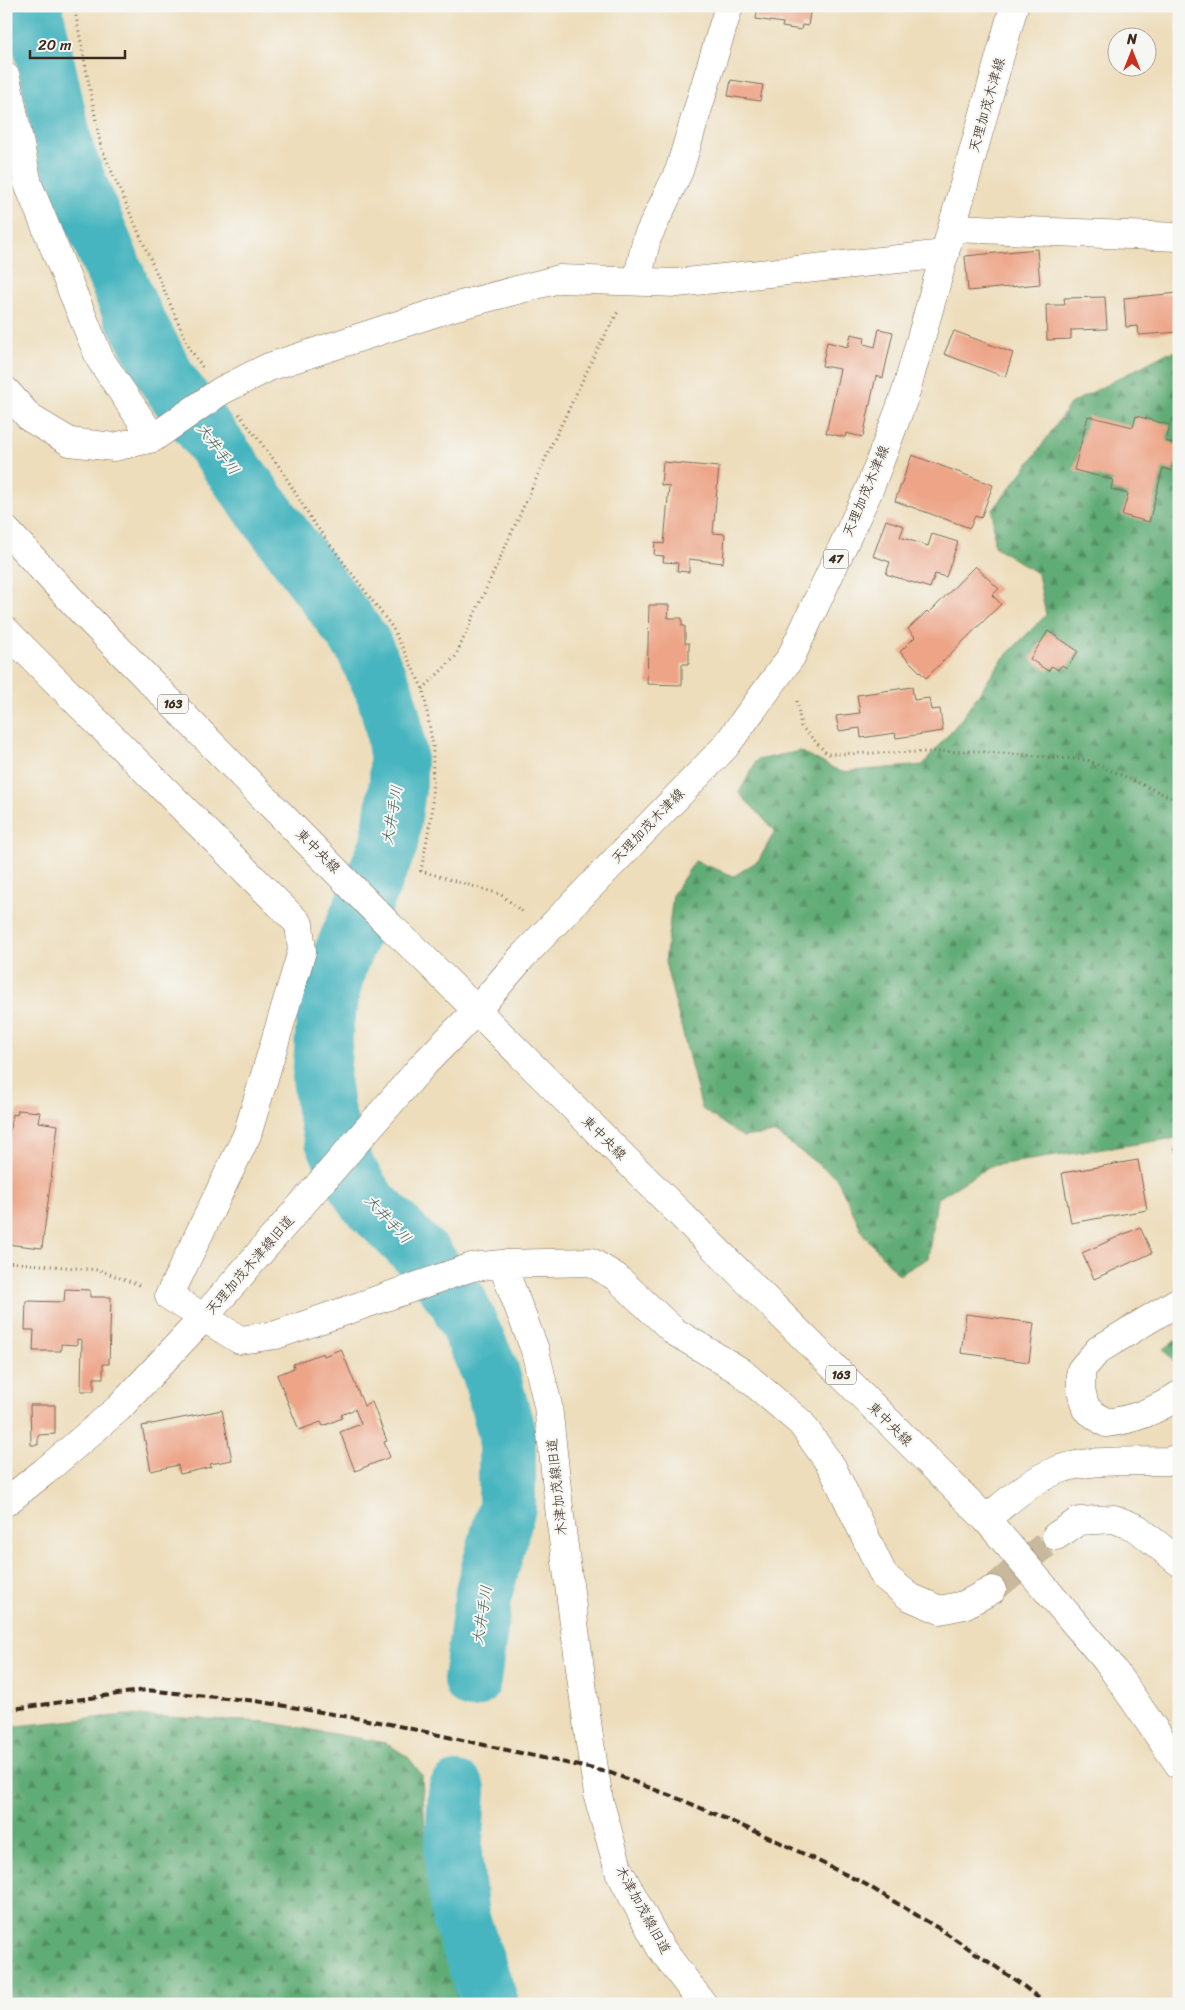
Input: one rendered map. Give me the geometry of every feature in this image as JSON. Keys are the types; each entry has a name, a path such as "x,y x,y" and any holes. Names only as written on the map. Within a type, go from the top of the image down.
{"main road":[{"path":"637,280 647,238 679,171 729,6"},
{"name":"天理加茂木津線","path":"476,1010 546,931 725,747 791,657 869,490 902,404 1014,6"},
{"path":"6,77 28,184 100,359 163,431"},
{"path":"952,228 1179,237"},
{"path":"6,391 30,418 70,442 114,447 163,431 215,396 269,367 453,307 559,279 637,280 677,283 945,254"},
{"name":"東中央線","path":"6,530 88,618 391,927 986,1519 1107,1661 1179,1764"},
{"path":"6,631 299,924 302,951 247,1135 169,1296 240,1340 276,1335 472,1267 502,1264 591,1262 616,1277 676,1332 740,1371 802,1423 832,1467 884,1576 910,1597 940,1610 964,1605 992,1590"},
{"name":"天理加茂木津線旧道","path":"6,1502 120,1408 204,1318 424,1064 476,1010"},
{"name":"木津加茂線旧道","path":"502,1264 535,1350 548,1406 560,1516 599,1800 619,1871 660,1947 703,2004"},
{"path":"1179,1301 1098,1350 1081,1370 1080,1390 1086,1409 1106,1423 1128,1420 1165,1405 1179,1395"},
{"path":"986,1519 1024,1488 1056,1471 1095,1462 1169,1461 1179,1458"},
{"path":"1056,1536 1079,1521 1114,1519 1137,1528 1179,1562"}],"path":[{"path":"74,6 101,147 190,349 215,396 281,468 311,519 392,627 423,689 434,746 432,812 421,871 500,894 546,931"},
{"path":"423,689 455,657 599,346 637,280"},
{"path":"791,657 801,726 827,754 975,751 1087,760 1179,801"},
{"path":"6,1262 99,1270 169,1296"}],"green space":[{"path":"1179,351 1179,1134 1176,1138 990,1166 937,1199 928,1258 899,1275 864,1235 836,1177 775,1133 743,1137 702,1109 665,962 673,894 695,861 734,876 759,860 775,831 739,793 757,760 800,751 841,772 923,765 962,718 1004,657 1046,615 1038,574 994,546 993,510 1036,454 1070,404 1167,353"},
{"path":"1179,1338 1179,1369 1164,1349"},
{"path":"126,1715 267,1722 386,1743 408,1757 422,1775 425,1834 436,1922 459,2004 6,2004 6,1727"}],"building":[{"path":"758,6 811,6 808,26 802,25 801,30 782,27 783,23 756,19"},
{"path":"731,80 763,85 760,101 728,96"},
{"path":"1037,249 1040,284 968,291 965,256"},
{"path":"1179,293 1179,332 1139,335 1138,326 1126,327 1124,298"},
{"path":"1105,297 1107,329 1071,330 1071,339 1047,340 1046,305 1065,305 1064,298"},
{"path":"879,329 893,332 883,378 876,376 863,437 846,433 845,437 826,433 840,369 822,366 827,342 848,347 851,334 865,337 864,344 875,347"},
{"path":"954,331 1013,353 1005,377 944,354"},
{"path":"1088,416 1133,427 1136,416 1170,425 1166,441 1179,445 1179,451 1173,471 1163,468 1149,522 1122,515 1128,494 1111,489 1113,480 1074,470"},
{"path":"912,455 993,485 981,518 975,516 970,528 895,501"},
{"path":"663,462 719,467 713,533 725,534 723,563 689,559 689,572 677,571 678,563 663,562 664,556 654,555 655,542 664,544 669,486 661,485"},
{"path":"886,520 904,526 900,537 928,546 932,534 958,542 946,577 935,574 930,588 886,574 890,562 873,556"},
{"path":"975,566 999,589 992,595 1001,604 926,678 900,652 915,637 908,629 927,611 929,613"},
{"path":"649,605 669,605 668,618 682,618 682,626 685,626 685,643 689,643 689,664 682,664 682,685 647,684"},
{"path":"1048,631 1078,651 1067,668 1062,665 1058,670 1052,666 1048,671 1030,659"},
{"path":"912,687 914,700 929,698 931,710 940,709 943,731 896,738 895,733 861,738 860,728 839,731 836,716 860,713 857,695"},
{"path":"18,1110 40,1112 38,1122 58,1125 42,1248 6,1244 6,1159 12,1114 17,1115"},
{"path":"1179,1146 1179,1159 1174,1148"},
{"path":"1138,1160 1147,1210 1071,1223 1062,1173"},
{"path":"1140,1227 1152,1253 1094,1279 1082,1253"},
{"path":"65,1289 90,1290 90,1297 111,1297 109,1364 103,1364 103,1378 94,1378 94,1391 81,1391 82,1340 77,1339 77,1345 61,1344 61,1351 33,1351 34,1330 25,1330 26,1301 64,1302"},
{"path":"966,1314 1034,1323 1029,1362 961,1353"},
{"path":"341,1349 364,1406 372,1402 387,1441 384,1442 390,1457 355,1471 340,1432 361,1424 355,1409 341,1415 342,1418 323,1426 321,1422 299,1430 277,1375 294,1368 293,1364 323,1353 324,1356"},
{"path":"30,1405 55,1405 55,1434 38,1435 38,1445 31,1445"},
{"path":"222,1410 232,1460 210,1464 211,1467 180,1474 178,1465 151,1471 142,1426"}],"waterway":[{"name":"大井手川","path":"33,6 66,154 130,309 169,382 362,643 385,693 393,723 398,754 398,782 389,844 339,962 325,1021 321,1078 325,1109 333,1138 348,1172 368,1202 424,1257 458,1301 491,1374 507,1435 507,1507 484,1591 472,1680"},
{"name":"大井手川","path":"457,1791 453,1855 460,1916 490,2004"}],"tunnel":[{"path":"992,1590 1056,1536"}],"railway":[{"path":"6,1710 146,1690 256,1701 385,1723 611,1773 682,1800 777,1841 865,1884 943,1931 1021,1984 1046,2004"}]}
